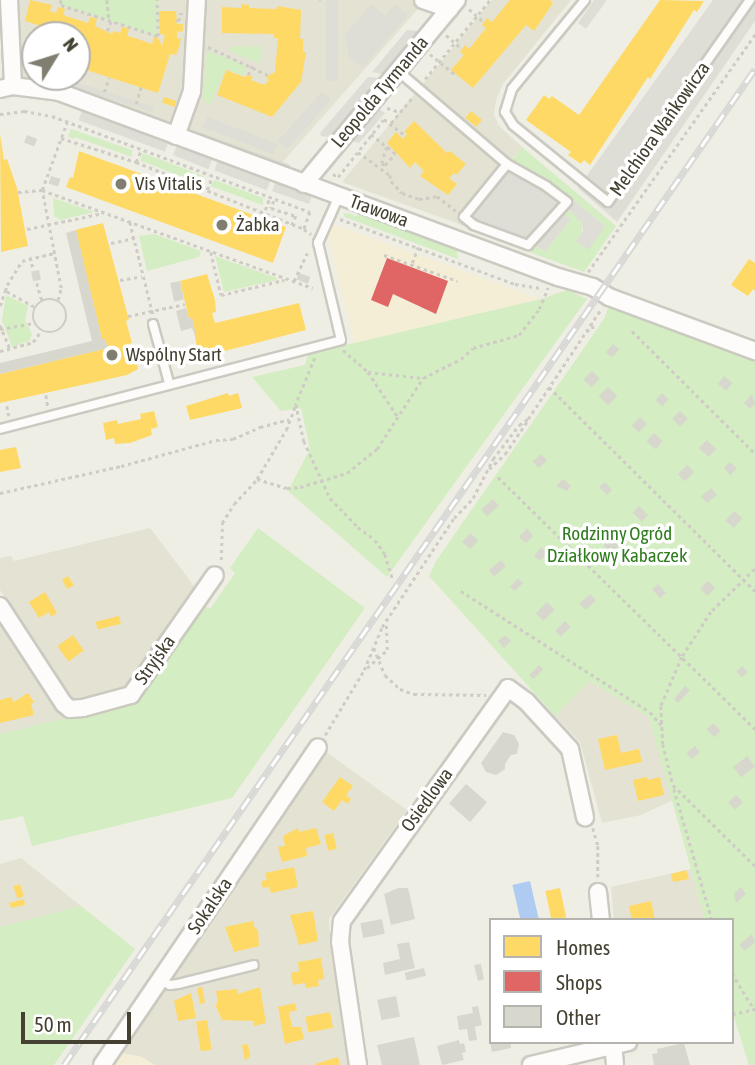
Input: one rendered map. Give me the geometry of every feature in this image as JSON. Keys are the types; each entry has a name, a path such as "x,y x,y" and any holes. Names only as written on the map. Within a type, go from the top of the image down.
{"street":[{"path":"7,87 9,0"},
{"path":"176,136 192,91 197,0"},
{"path":"423,0 458,5"},
{"name":"Leopolda Tyrmanda","path":"303,184 435,26 458,5"},
{"name":"Trawowa","path":"7,87 59,92 338,196 552,283 593,287 609,297 755,351"},
{"name":"Stryjska","path":"0,606 64,704 70,709 83,708 131,695 215,575"},
{"path":"497,703 508,688 526,701 570,749 585,817"},
{"name":"Osiedlowa","path":"358,1065 340,942 342,921 497,703"},
{"name":"Sokalska","path":"102,1065 318,747"},
{"path":"598,892 601,918"},
{"path":"531,1065 618,1044 615,1065"}],"lane":[{"name":"Melchiora Wańkowicza","path":"585,0 512,89 505,113 513,125 608,202 750,0"},
{"path":"398,71 507,164 546,186 567,202 528,245 474,225 464,217 507,164"},
{"path":"0,429 338,341 318,243 338,196"},
{"path":"155,320 169,383"},
{"path":"160,980 170,985 178,984 254,965"}],"path":[{"path":"61,0 62,7 158,37 157,0"},
{"path":"107,0 110,20 107,31"},
{"path":"391,123 489,0"},
{"path":"458,5 484,22"},
{"path":"435,26 462,48"},
{"path":"590,268 755,34"},
{"path":"419,45 457,76"},
{"path":"205,46 268,75"},
{"path":"248,75 252,66"},
{"path":"107,83 109,78"},
{"path":"134,111 141,87"},
{"path":"0,114 24,111 67,122 327,219 338,218 514,284 552,283 539,309 519,335 474,348 461,359 424,378 369,456 347,473 324,481 287,488 257,479"},
{"path":"338,177 384,119 406,136"},
{"path":"58,300 42,300 34,307 34,323 41,331 53,333 65,324 67,313 58,300 61,288 42,190 67,122"},
{"path":"371,134 395,154 385,165 382,163 387,148"},
{"path":"61,138 136,162 265,212 304,229 313,236"},
{"path":"136,162 141,150"},
{"path":"358,152 390,174 391,181 402,193 419,199 438,196 464,217"},
{"path":"207,190 213,176"},
{"path":"18,192 42,190 313,288"},
{"path":"265,212 270,197"},
{"path":"275,199 271,208 296,216 292,225"},
{"path":"304,229 310,212"},
{"path":"27,229 103,213"},
{"path":"130,222 155,320"},
{"path":"111,243 134,238"},
{"path":"411,264 418,247"},
{"path":"211,252 221,295"},
{"path":"0,306 9,280 19,263 30,257 54,253"},
{"path":"384,255 458,281"},
{"path":"30,257 34,270"},
{"path":"294,281 303,264"},
{"path":"120,281 142,276"},
{"path":"215,297 286,279"},
{"path":"2,282 9,280"},
{"path":"37,283 42,300"},
{"path":"0,292 5,291 34,307"},
{"path":"489,469 505,454 609,297"},
{"path":"128,316 185,304"},
{"path":"10,349 0,327 34,323"},
{"path":"0,351 33,342 41,331"},
{"path":"632,331 755,453"},
{"path":"338,341 344,351 368,372 398,417"},
{"path":"215,575 220,563 222,523 234,504 257,479 311,371 317,346"},
{"path":"368,372 424,378"},
{"path":"549,387 755,591"},
{"path":"46,396 48,405"},
{"path":"296,404 304,441 336,504 375,540 385,554 393,581"},
{"path":"7,406 9,415"},
{"path":"0,493 121,466 216,440 233,439 289,419"},
{"path":"318,747 364,670 386,623 454,518 473,498 519,425 528,419"},
{"path":"499,477 755,729"},
{"path":"711,918 673,785 661,706 682,657 711,612 755,569"},
{"path":"461,591 650,712 662,726"},
{"path":"364,670 389,645 386,623"},
{"path":"374,648 385,675 400,690 414,694 485,695 497,703"},
{"path":"673,785 755,866"},
{"path":"585,817 593,829 598,846 598,892"},
{"path":"734,976 755,1009 734,1014"}],"shaded area":[{"path":"14,0 426,0 279,166 53,91 91,91 91,21 21,21 21,80"},
{"path":"326,0 338,0 338,81 326,81"},
{"path":"492,0 571,0 503,84 496,100 494,115 500,127 522,147 459,224 342,182"},
{"path":"594,0 607,0 586,29 578,23"},
{"path":"713,0 755,0 755,21 617,222 578,188"},
{"path":"372,4 385,16 396,4 408,15 362,68 349,57 345,35"},
{"path":"407,30 419,31 383,74 372,72"},
{"path":"368,77 379,78 330,137 321,136 320,133"},
{"path":"91,87 154,107 152,112 85,91 91,91"},
{"path":"322,92 331,100 287,149 278,141"},
{"path":"375,107 385,113 359,143 348,140"},
{"path":"83,108 169,139 165,152 79,120"},
{"path":"207,117 277,144 273,154 203,127"},
{"path":"201,133 289,164 293,172 195,137"},
{"path":"178,143 213,157 208,169 173,155"},
{"path":"219,158 271,178 267,190 214,170"},
{"path":"511,161 549,180 605,226 588,250 576,241 583,231 582,223 569,210 565,214 571,220 545,251 536,246 529,252 459,224"},
{"path":"276,180 313,193 309,204 272,191"},
{"path":"333,224 541,299 354,343 328,236"},
{"path":"150,528 195,587 121,693 85,703 71,699 0,590 0,558 11,556 14,561"},
{"path":"0,620 64,719 0,734"},
{"path":"590,681 649,717 673,800 641,815 602,823 580,742 555,716"},
{"path":"325,751 407,810 329,919 331,952 349,1065 154,1065 142,1057 118,1052"},
{"path":"21,858 81,906 0,927 0,864"},
{"path":"691,869 704,918 614,918 611,887"},
{"path":"118,1052 142,1057 154,1065 109,1065"}],"green space":[{"path":"61,0 157,0 158,36 61,5"},
{"path":"235,46 261,47 260,64 228,50"},
{"path":"207,51 244,65 246,69 243,76 226,69 210,105 203,100"},
{"path":"71,129 132,150 132,157 68,137"},
{"path":"522,147 616,226 584,272 529,252 536,246 545,251 571,220 564,214 567,211 572,212 582,223 582,234 605,226 549,180 511,161"},
{"path":"143,153 204,176 201,184 140,160"},
{"path":"215,180 263,198 263,205 210,186"},
{"path":"53,198 94,212 60,220 54,216"},
{"path":"343,213 353,214 354,217 361,213 456,248 458,259 345,217"},
{"path":"154,234 201,251 199,257 147,271 139,236"},
{"path":"215,256 277,278 277,280 224,292"},
{"path":"567,290 587,299 387,577 288,491 310,449 301,408 281,411 252,377 305,365 308,354 541,299"},
{"path":"6,295 28,306 25,321 32,334 29,341 12,347 2,320"},
{"name":"Rodzinny Ogród Działkowy Kabaczek","path":"609,305 755,357 755,1065 749,1065 734,1017 734,918 704,918 649,717 590,681 555,716 429,576 436,561 604,319"},
{"path":"258,528 365,608 232,798 32,846 23,816 0,821 0,734 137,701 204,605 210,609 235,573 230,568"},
{"path":"81,906 135,949 54,1065 0,1065 0,927"}],"water":[{"path":"530,881 539,918 520,918 512,885"}],"building: Homes":[{"path":"30,0 52,5 50,11 56,13 58,7 65,9 63,15 82,21 25,21"},
{"path":"510,0 550,0 553,3 534,31 526,25 473,88 451,70 464,55 460,52 465,45 469,49 486,28 482,25 487,18 492,22"},
{"path":"660,0 704,1 697,12 694,10 590,165 584,160 581,164 568,155 571,152 526,120 544,95 549,99 552,96 579,115"},
{"path":"241,4 249,5 249,8 277,9 277,6 301,10 300,39 303,39 303,52 306,52 301,82 272,117 217,95 226,70 244,77 248,75 253,77 251,80 264,85 269,80 266,77 275,72 278,38 274,38 274,34 222,33 222,7 241,8"},
{"path":"159,11 176,11 177,24 183,24 183,31 177,32 177,38 181,39 179,47 176,55 170,54 158,93 91,71 90,17 97,19 95,26 112,34 113,31 120,33 122,27 129,29 127,36 152,44 154,37 159,39 162,46 165,35 160,34"},
{"path":"164,97 176,101 175,107 162,103"},
{"path":"471,111 482,120 476,127 465,118"},
{"path":"414,121 447,153 450,151 466,164 456,175 454,173 449,178 457,184 448,195 420,176 424,171 415,162 410,168 387,143 396,132 403,139 407,134 404,132"},
{"path":"0,134 4,160 7,159 17,188 28,246 1,252"},
{"path":"79,151 286,227 273,263 66,187 70,177 73,178"},
{"path":"103,223 129,320 126,321 132,343 126,345 129,357 135,356 138,369 127,375 0,403 0,374 108,348 105,339 102,339 75,230"},
{"path":"749,259 755,263 755,291 753,289 748,296 731,285"},
{"path":"207,274 215,300 216,312 212,313 215,323 299,303 306,330 213,354 198,355 192,318 189,319 180,281"},
{"path":"228,393 229,396 238,393 242,408 190,420 186,406"},
{"path":"154,411 158,427 151,429 152,435 130,443 115,444 114,438 106,440 103,423 117,420 118,424 141,419 140,414"},
{"path":"16,447 21,468 0,472 0,450"},
{"path":"68,576 74,585 67,589 62,580"},
{"path":"45,592 57,613 51,617 49,612 39,618 29,602"},
{"path":"119,616 121,624 98,630 96,622"},
{"path":"73,635 84,651 68,661 57,646"},
{"path":"28,693 34,702 31,704 34,715 0,723 0,700 11,697 14,702"},
{"path":"617,735 621,753 639,749 642,762 605,770 598,739"},
{"path":"340,777 353,786 346,795 351,799 348,804 342,800 334,811 322,802"},
{"path":"647,777 648,780 660,777 664,795 638,801 633,780"},
{"path":"298,828 299,832 316,828 321,844 306,848 307,856 282,862 278,847 285,846 283,836"},
{"path":"333,833 337,849 328,851 324,835"},
{"path":"294,867 298,887 271,893 269,887 263,888 261,881 267,880 265,873"},
{"path":"686,870 689,879 673,882 671,874"},
{"path":"20,884 24,896 17,899 13,886"},
{"path":"560,888 566,917 551,918 545,891"},
{"path":"24,899 25,905 11,908 9,903"},
{"path":"651,901 655,918 632,918 629,906"},
{"path":"313,911 318,941 299,945 290,915"},
{"path":"253,921 255,929 258,929 259,946 234,952 225,927"},
{"path":"321,958 324,979 318,980 319,986 306,988 305,983 293,985 291,973 299,971 298,962"},
{"path":"202,987 205,1003 200,1004 197,988"},
{"path":"260,987 266,1023 254,1026 254,1021 222,1020 215,1004 218,1003 216,991 237,989 238,994"},
{"path":"191,993 196,1018 178,1021 174,1001"},
{"path":"295,1003 297,1010 289,1012 292,1027 301,1027 304,1039 285,1044 278,1007"},
{"path":"330,1012 333,1028 309,1032 305,1017"},
{"path":"207,1020 212,1050 201,1051 196,1022"},
{"path":"248,1044 250,1056 245,1061 242,1045"},
{"path":"338,1057 340,1065 315,1065 315,1064"}],"building: Shops":[{"path":"387,258 448,281 436,314 393,294 388,307 371,300"}],"building: Other":[{"path":"27,135 37,139 34,147 24,142"},
{"path":"51,176 61,179 58,187 49,184"},
{"path":"76,230 102,339 105,339 108,348 0,374 0,363 92,341 66,233"},
{"path":"39,270 41,280 33,281 31,272"},
{"path":"299,273 310,277 308,284 297,280"},
{"path":"180,281 184,300 174,302 170,283"},
{"path":"186,308 189,319 192,318 197,340 192,328 181,331 176,311"},
{"path":"613,344 619,349 612,358 606,352"},
{"path":"592,371 600,379 591,387 584,379"},
{"path":"724,376 733,383 727,391 718,384"},
{"path":"608,387 617,396 608,405 599,396"},
{"path":"662,393 669,399 662,406 655,401"},
{"path":"752,394 755,404 750,409 744,403"},
{"path":"680,411 688,419 680,427 672,419"},
{"path":"640,417 647,424 639,433 632,425"},
{"path":"654,433 663,441 656,449 647,441"},
{"path":"707,440 716,449 708,457 699,448"},
{"path":"541,454 547,461 539,468 533,461"},
{"path":"730,462 737,469 730,475 724,468"},
{"path":"687,465 694,472 685,481 678,474"},
{"path":"563,479 571,486 567,491 556,486"},
{"path":"605,482 612,490 607,495 599,487"},
{"path":"711,488 717,495 707,503 701,497"},
{"path":"493,499 499,506 487,516 481,509"},
{"path":"639,506 648,515 642,522 633,512"},
{"path":"734,511 742,518 734,528 725,521"},
{"path":"527,528 533,536 526,543 519,537"},
{"path":"664,531 671,537 664,544 657,539"},
{"path":"470,533 478,540 470,549 462,542"},
{"path":"613,536 621,544 611,554 603,546"},
{"path":"541,547 547,553 540,561 534,556"},
{"path":"501,560 506,566 494,576 489,570"},
{"path":"518,578 523,583 515,591 510,587"},
{"path":"708,581 715,588 707,596 700,589"},
{"path":"658,584 666,593 660,598 652,589"},
{"path":"590,594 596,601 585,610 579,603"},
{"path":"547,602 555,610 543,621 536,613"},
{"path":"565,621 571,627 561,637 555,631"},
{"path":"505,635 511,641 504,648 498,641"},
{"path":"539,665 543,669 533,679 529,675"},
{"path":"742,666 748,672 742,677 736,672"},
{"path":"685,686 690,690 678,703 674,699"},
{"path":"713,723 721,731 714,737 707,729"},
{"path":"503,732 514,735 519,744 517,754 511,755 505,769 496,775 486,772 481,763"},
{"path":"695,746 700,752 692,759 687,753"},
{"path":"747,756 755,766 741,777 733,767"},
{"path":"466,784 487,802 470,822 449,804"},
{"path":"736,795 743,802 735,810 728,803"},
{"path":"741,887 746,894 736,903 734,894"},
{"path":"398,888 408,888 415,919 391,925 384,894"},
{"path":"382,919 385,934 363,938 360,923"},
{"path":"752,934 755,942 745,951 739,945"},
{"path":"409,942 415,968 385,975 383,963 400,959 397,944"},
{"path":"481,964 484,979 478,981 474,965"},
{"path":"424,968 426,976 407,981 405,973"},
{"path":"396,996 400,1017 381,1020 377,1000"},
{"path":"478,1006 482,1025 475,1027 477,1040 469,1041 467,1029 459,1030 457,1016 473,1013 472,1007"},
{"path":"414,1037 420,1065 382,1065 377,1045"},
{"path":"459,1040 460,1044 464,1043 464,1060 442,1065 437,1046"},
{"path":"490,1044 510,1044 511,1048 492,1052"},
{"path":"684,1044 690,1065 654,1065 652,1054 658,1053 657,1049"}],"railway":[{"path":"64,1065 755,69"}],"place":[{"name":"Vis Vitalis","path":"121,184"},
{"name":"Żabka","path":"222,225"},
{"name":"Wspólny Start","path":"112,355"}]}
